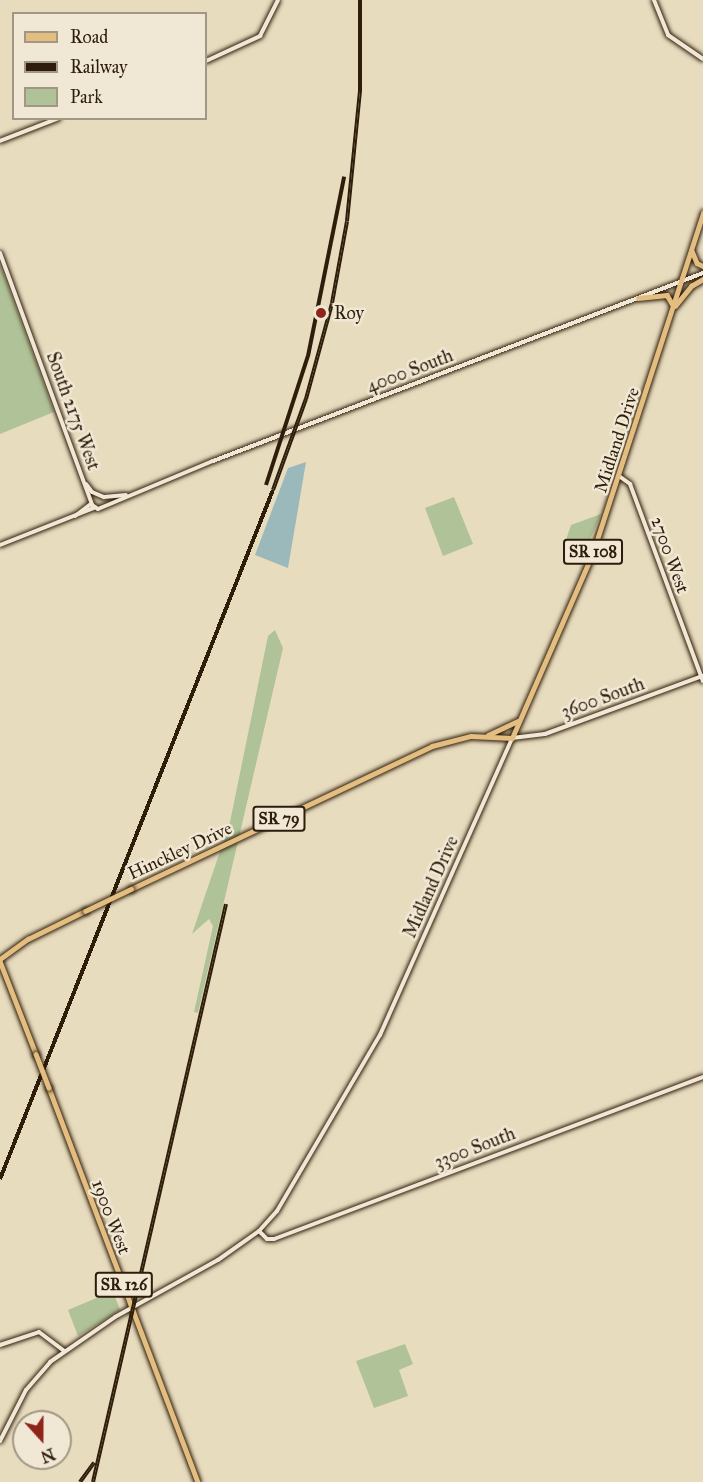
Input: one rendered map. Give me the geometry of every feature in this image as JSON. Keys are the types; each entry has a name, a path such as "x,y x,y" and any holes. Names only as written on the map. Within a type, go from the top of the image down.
{"main road":[{"name":"Midland Drive","path":"512,738 592,555 703,213"},
{"path":"691,249 697,263 703,266"},
{"path":"638,298 666,295 673,308 691,286 703,279"},
{"path":"485,736 520,720"},
{"name":"Hinckley Drive","path":"0,960 28,939 432,746 485,736 512,738"},
{"name":"1900 West","path":"0,960 198,1482"}],"street":[{"path":"207,61 260,36 278,0"},
{"path":"654,0 668,35 703,59"},
{"path":"0,141 54,120"},
{"name":"South 2175 West","path":"0,253 92,503"},
{"name":"4000 South","path":"92,503 105,505 703,273"},
{"name":"2700 West","path":"619,476 630,484 702,678"},
{"name":"South 2175 West","path":"86,483 97,495"},
{"path":"0,545 75,516 92,503 97,495 104,497 105,505"},
{"name":"4000 South","path":"104,497 127,495"},
{"name":"3600 South","path":"512,738 545,734 702,678"},
{"name":"Midland Drive","path":"0,1441 26,1390 64,1351 218,1260 259,1231 283,1203 380,1035 512,738"},
{"name":"3300 South","path":"259,1231 267,1239 274,1239 703,1077"},
{"path":"0,1345 39,1332 64,1351"}],"green space":[{"path":"0,265 54,412 0,434"},
{"path":"454,497 473,544 443,556 425,508"},
{"path":"601,514 586,549 565,543 571,525"},
{"path":"275,630 283,648 198,1013 194,1012 213,926 209,919 192,934 230,822 268,636"},
{"path":"113,1291 120,1310 78,1336 68,1310"},
{"path":"405,1344 413,1364 399,1370 408,1396 374,1408 356,1361"}],"water":[{"path":"306,462 288,568 255,555 288,468"}],"railway":[{"path":"0,1179 273,490 306,399 332,303 347,221 360,91 360,0"},
{"path":"266,485 308,356 344,177"},
{"path":"93,1482 226,904"},
{"path":"80,1482 94,1463"}],"place":[{"name":"Roy","path":"321,313"}]}
